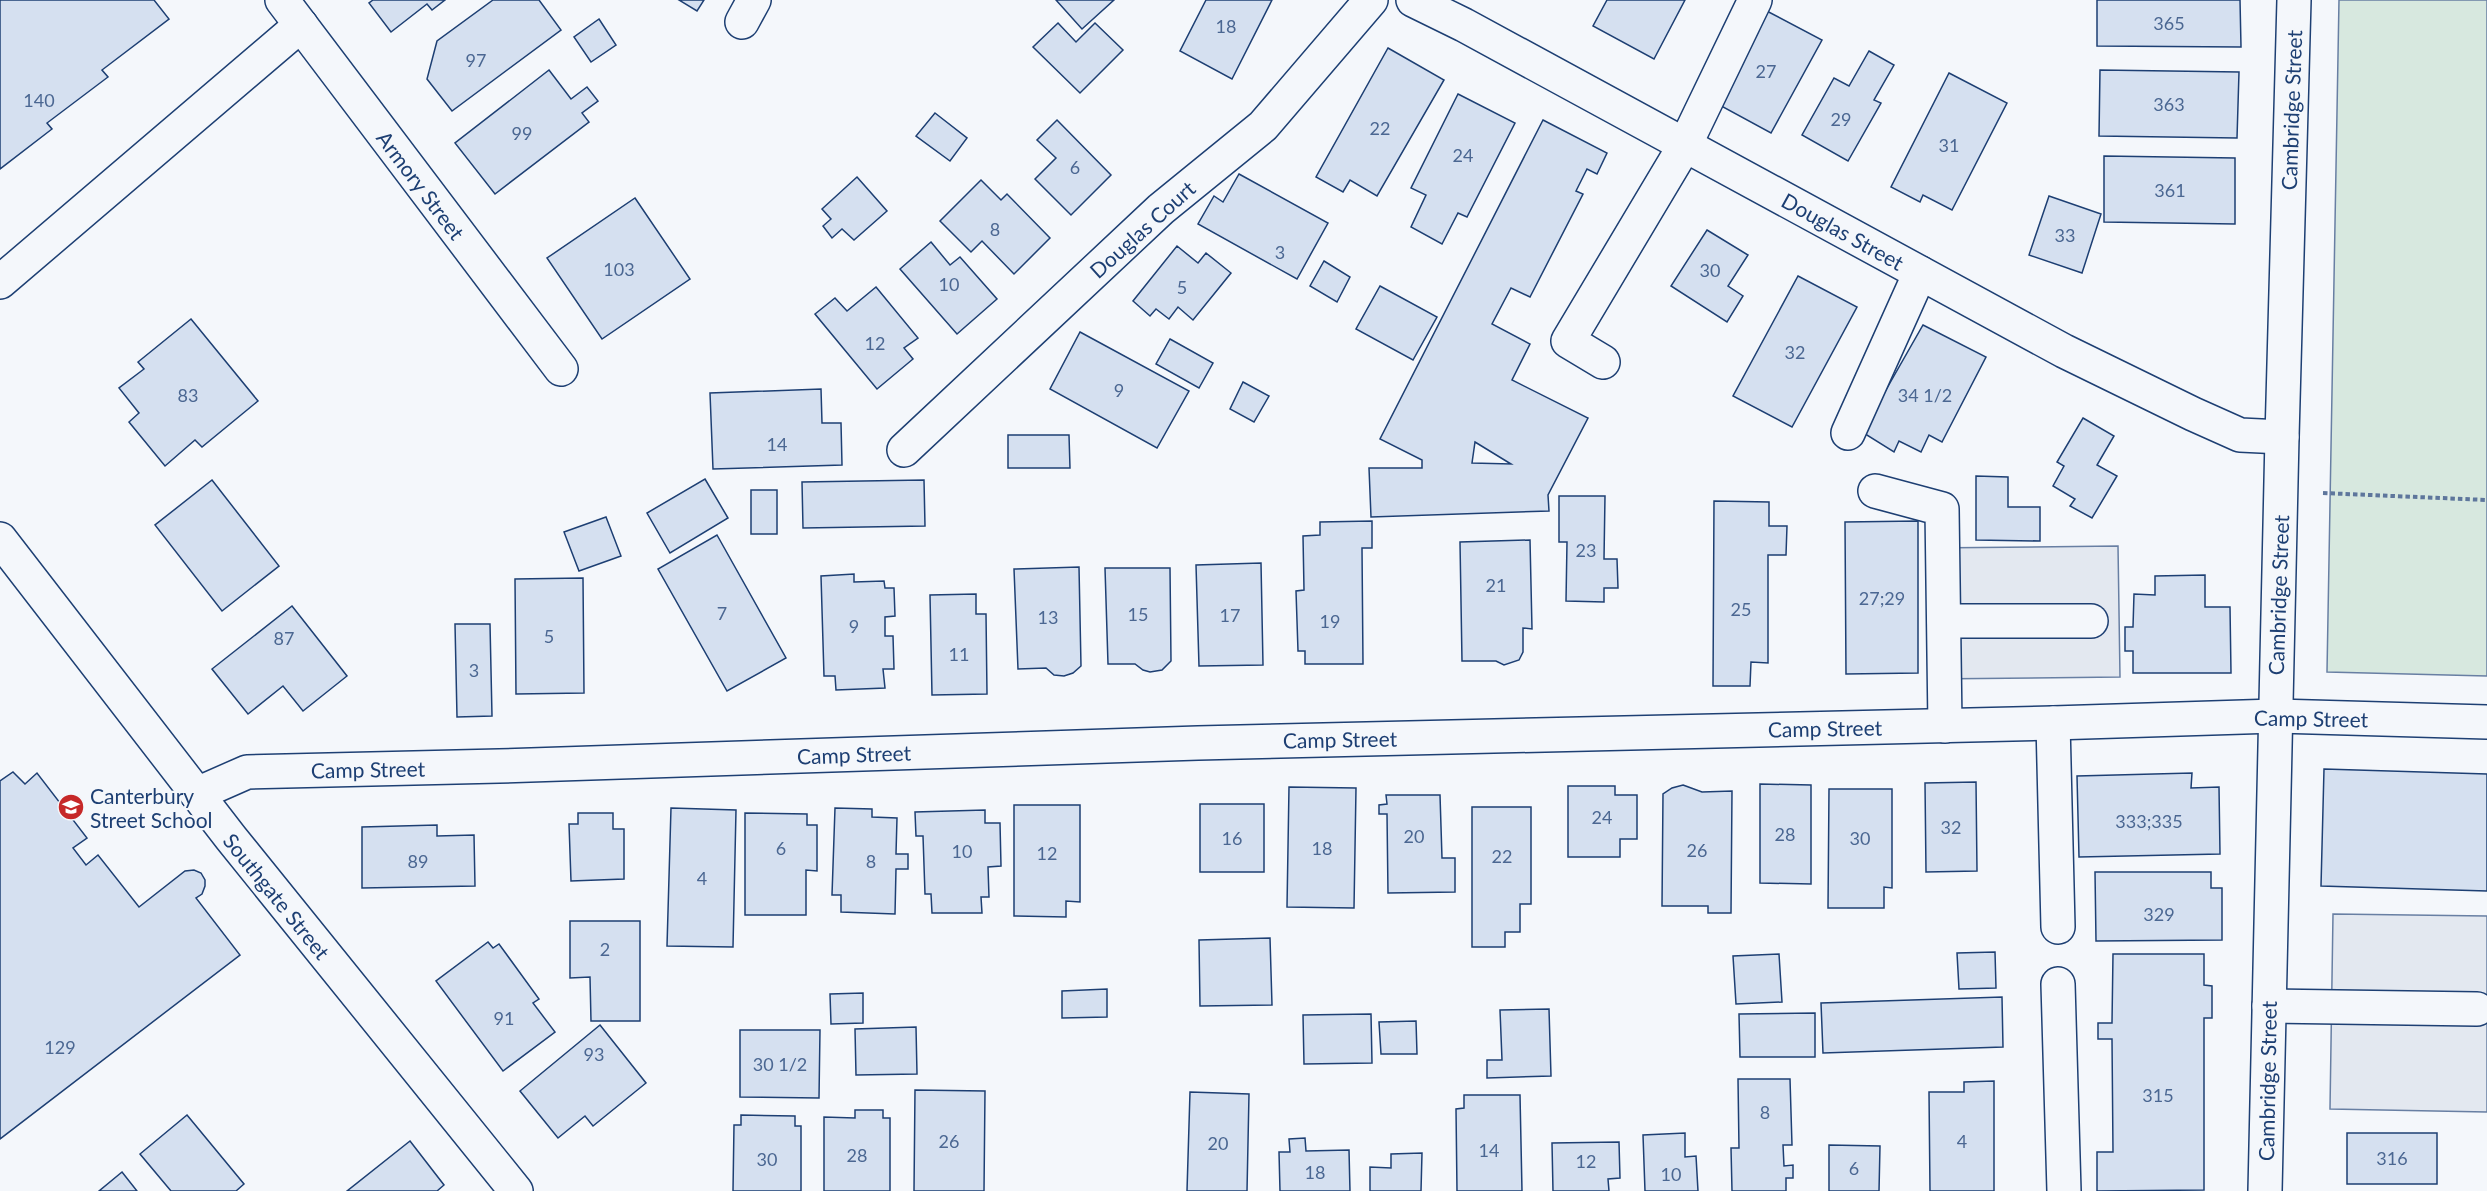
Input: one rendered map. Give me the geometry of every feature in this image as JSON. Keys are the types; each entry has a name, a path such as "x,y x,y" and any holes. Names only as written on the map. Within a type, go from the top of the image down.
{"street":[{"name":"Douglas Court","path":"904,450 1161,209 1263,126 1371,0"},
{"name":"Douglas Street","path":"1413,0 1464,25 2064,351 2240,435 2282,437"},
{"path":"1603,362 1568,341 1685,145 1755,0"},
{"name":"Cambridge Street","path":"2265,1191 2294,0"},
{"path":"0,282 292,12"},
{"name":"Armory Street","path":"292,12 561,369"},
{"path":"1848,433 1920,273"},
{"path":"1875,491 1942,509 1946,726"},
{"name":"Southgate Street","path":"0,539 197,794 516,1191"},
{"path":"1944,621 2091,621"},
{"name":"Camp Street","path":"197,794 246,772 1198,743 2275,716 2487,722"},
{"path":"2053,723 2058,927"},
{"path":"2058,984 2064,1191"},
{"path":"2269,1006 2477,1009"}],"path":[{"path":"2318,493 2487,500"}],"shaded area":[{"path":"2339,0 2487,0 2487,676 2327,672"},
{"path":"2118,546 2120,677 1928,679 1927,548"},
{"path":"2333,914 2487,916 2487,1112 2330,1109"}],"building":[{"path":"0,0 154,0 169,19 102,70 108,77 47,123 52,129 0,169"},
{"path":"373,0 445,0 432,10 427,4 391,32 369,3"},
{"path":"493,0 539,0 561,30 452,111 427,79 437,41"},
{"path":"679,0 704,0 697,11"},
{"path":"1056,0 1114,0 1082,29"},
{"path":"1206,0 1272,0 1232,79 1180,51"},
{"path":"1607,0 1685,0 1654,59 1593,26"},
{"path":"2097,0 2240,0 2241,47 2097,46"},
{"path":"1761,8 1822,40 1771,133 1712,101"},
{"path":"599,19 616,45 591,62 574,37"},
{"path":"1058,23 1076,42 1095,23 1123,50 1080,93 1033,47"},
{"path":"1388,48 1444,80 1377,196 1350,180 1343,192 1316,177"},
{"path":"1869,51 1894,65 1874,100 1881,103 1848,161 1802,135 1834,78 1849,86"},
{"path":"549,70 571,99 587,87 598,101 582,113 589,122 495,194 455,143"},
{"path":"2100,70 2239,72 2237,138 2099,136"},
{"path":"1949,73 2007,103 1952,210 1923,195 1920,202 1891,187"},
{"path":"1458,94 1515,123 1467,217 1458,213 1442,244 1411,227 1426,195 1411,188"},
{"path":"935,113 967,138 950,161 916,136"},
{"path":"1057,120 1111,175 1071,215 1035,179 1056,158 1037,140"},
{"path":"1543,120 1607,153 1597,174 1587,169 1576,191 1583,194 1530,297 1511,288 1492,324 1530,344 1512,380 1588,418 1548,495 1549,511 1371,517 1369,468 1422,468 1422,460 1380,439","holes":["1475,442 1511,464 1472,463"]},
{"path":"2104,156 2235,158 2235,224 2104,222"},
{"path":"1239,174 1328,223 1297,279 1198,224 1214,196 1223,202"},
{"path":"857,177 887,211 854,240 842,229 832,238 823,226 831,219 822,209"},
{"path":"981,180 1001,200 1007,194 1050,238 1014,274 982,241 971,252 940,221"},
{"path":"2049,196 2101,214 2082,273 2029,255"},
{"path":"635,198 690,279 602,339 547,258"},
{"path":"1707,230 1748,255 1728,286 1743,296 1727,322 1671,286"},
{"path":"931,242 950,265 960,257 997,299 957,334 900,269"},
{"path":"1177,246 1198,263 1206,253 1231,273 1193,320 1178,307 1169,319 1156,309 1150,316 1133,301"},
{"path":"1324,261 1350,277 1337,302 1310,286"},
{"path":"1798,276 1857,307 1792,427 1733,396"},
{"path":"1380,286 1437,317 1413,360 1356,329"},
{"path":"876,287 918,338 904,348 913,359 877,389 815,314 835,298 847,311"},
{"path":"191,319 258,401 202,447 195,440 165,466 129,422 139,413 119,388 144,369 138,362"},
{"path":"1923,325 1986,357 1942,442 1929,435 1921,452 1899,441 1894,452 1862,432"},
{"path":"1080,332 1189,391 1157,448 1050,389"},
{"path":"1170,339 1213,363 1199,388 1156,364"},
{"path":"1243,382 1269,396 1254,422 1230,409"},
{"path":"821,389 822,423 841,423 842,465 713,469 710,393"},
{"path":"2083,418 2114,436 2097,465 2117,476 2092,518 2070,506 2075,499 2053,486 2064,466 2057,462"},
{"path":"1008,435 1069,435 1070,468 1008,468"},
{"path":"1976,476 2008,477 2008,507 2040,507 2040,541 1976,540"},
{"path":"705,479 728,518 670,553 647,513"},
{"path":"212,480 279,566 222,611 155,525"},
{"path":"924,480 925,526 803,528 802,482"},
{"path":"751,490 777,490 777,534 751,534"},
{"path":"1559,496 1605,496 1604,559 1617,559 1618,588 1604,588 1604,602 1566,601 1567,542 1559,542"},
{"path":"1714,501 1769,502 1769,526 1787,526 1786,555 1768,555 1768,663 1751,662 1750,686 1713,686"},
{"path":"606,517 621,556 579,571 564,532"},
{"path":"1372,521 1372,548 1362,548 1363,664 1305,664 1305,651 1298,651 1296,591 1304,590 1303,536 1320,535 1320,522"},
{"path":"1918,521 1918,673 1846,674 1845,522"},
{"path":"717,535 786,658 727,691 658,569"},
{"path":"1530,540 1532,629 1523,628 1523,652 1519,660 1504,665 1496,661 1462,661 1460,542"},
{"path":"1261,563 1263,665 1199,666 1196,565"},
{"path":"1079,567 1081,666 1073,673 1064,676 1054,675 1046,668 1018,669 1014,569"},
{"path":"1105,568 1170,568 1171,661 1162,670 1150,672 1135,664 1108,664"},
{"path":"854,574 854,582 884,581 885,588 894,588 895,616 885,617 885,636 893,636 894,669 883,669 885,688 836,690 835,676 824,676 821,576"},
{"path":"2205,575 2205,607 2230,607 2231,673 2133,673 2133,651 2125,651 2125,627 2133,627 2134,594 2155,595 2155,576"},
{"path":"583,578 584,693 516,694 515,579"},
{"path":"976,594 976,614 986,614 987,694 932,695 930,595"},
{"path":"292,606 347,676 303,711 283,686 248,714 212,669"},
{"path":"455,624 490,624 492,716 457,717"},
{"path":"2324,769 2487,774 2487,891 2321,886"},
{"path":"13,772 25,784 37,773 87,838 73,848 86,865 98,855 139,907 185,871 194,870 201,873 205,886 202,894 196,898 240,955 0,1139 0,781"},
{"path":"2192,773 2191,788 2219,787 2220,854 2079,857 2077,776"},
{"path":"1976,782 1977,871 1926,872 1925,783"},
{"path":"1760,784 1811,785 1811,884 1760,883"},
{"path":"1683,785 1702,792 1732,791 1731,913 1708,913 1708,906 1662,906 1663,794"},
{"path":"1568,786 1615,786 1615,795 1637,795 1637,839 1620,839 1620,857 1568,857"},
{"path":"1289,787 1356,788 1354,908 1287,907"},
{"path":"1829,789 1892,789 1892,888 1884,887 1884,908 1828,908"},
{"path":"1386,795 1440,795 1442,858 1455,858 1455,892 1388,893 1387,814 1379,814 1379,805 1387,804"},
{"path":"1200,804 1264,804 1264,872 1200,872"},
{"path":"1014,805 1080,805 1080,902 1066,901 1066,917 1014,916"},
{"path":"1472,807 1531,807 1531,904 1520,904 1520,932 1505,932 1505,947 1472,947"},
{"path":"671,808 736,810 733,947 667,946"},
{"path":"835,808 872,809 872,817 897,818 896,854 908,854 908,869 896,869 895,914 841,912 841,895 832,895"},
{"path":"985,810 985,823 1000,823 1001,866 988,867 989,897 981,897 982,913 932,913 931,894 925,894 923,836 916,836 915,812"},
{"path":"578,813 613,813 613,829 624,829 624,879 571,881 569,824 578,824"},
{"path":"745,813 807,814 807,825 817,825 817,871 806,870 806,915 745,915"},
{"path":"437,825 437,836 474,835 475,886 362,888 362,827"},
{"path":"2095,872 2211,872 2211,888 2222,888 2222,940 2096,941"},
{"path":"570,921 640,921 640,1021 591,1021 590,977 570,978"},
{"path":"1270,938 1272,1005 1200,1006 1199,940"},
{"path":"488,942 493,948 499,944 539,999 533,1003 555,1032 503,1071 436,981"},
{"path":"1995,952 1996,988 1959,989 1957,953"},
{"path":"1779,954 1782,1002 1736,1004 1733,956"},
{"path":"2113,954 2204,954 2204,985 2212,986 2212,1018 2204,1018 2204,1190 2097,1191 2097,1152 2113,1152 2112,1039 2098,1039 2098,1023 2112,1023"},
{"path":"1107,989 1107,1017 1062,1018 1062,991"},
{"path":"863,993 863,1023 831,1024 830,994"},
{"path":"2002,997 2003,1047 1823,1053 1821,1003"},
{"path":"1549,1009 1551,1076 1487,1078 1487,1060 1502,1060 1500,1010"},
{"path":"1815,1013 1815,1057 1740,1057 1739,1014"},
{"path":"1371,1014 1372,1063 1304,1064 1303,1015"},
{"path":"1416,1021 1417,1054 1381,1054 1379,1022"},
{"path":"600,1025 646,1083 593,1126 585,1116 558,1138 520,1091"},
{"path":"916,1027 917,1074 856,1075 855,1029"},
{"path":"740,1030 820,1030 819,1098 740,1097"},
{"path":"1738,1079 1790,1079 1792,1145 1783,1145 1784,1166 1793,1165 1793,1178 1786,1178 1786,1191 1732,1191 1731,1148 1739,1148"},
{"path":"1994,1081 1994,1191 1930,1191 1929,1092 1964,1092 1964,1082"},
{"path":"915,1090 985,1091 984,1191 914,1191"},
{"path":"1190,1092 1249,1094 1247,1191 1187,1191"},
{"path":"1464,1095 1520,1095 1522,1191 1457,1191 1456,1109 1464,1108"},
{"path":"855,1110 883,1110 883,1118 890,1118 890,1191 824,1191 824,1117 855,1118"},
{"path":"187,1115 244,1184 236,1191 171,1191 140,1154"},
{"path":"741,1115 795,1116 795,1126 801,1126 801,1191 733,1191 734,1125 741,1125"},
{"path":"1685,1133 1685,1157 1696,1156 1698,1191 1645,1191 1643,1135"},
{"path":"2347,1133 2437,1133 2437,1184 2347,1184"},
{"path":"1305,1138 1306,1151 1349,1150 1350,1191 1280,1191 1279,1152 1290,1152 1289,1139"},
{"path":"410,1141 444,1185 437,1191 347,1191"},
{"path":"1619,1142 1620,1178 1608,1179 1609,1191 1553,1191 1552,1143"},
{"path":"1829,1145 1880,1146 1879,1191 1829,1191"},
{"path":"1422,1153 1421,1191 1370,1191 1370,1167 1391,1168 1391,1154"},
{"path":"122,1172 137,1191 99,1191"}],"place":[{"name":"Canterbury Street School","path":"71,807"}]}
